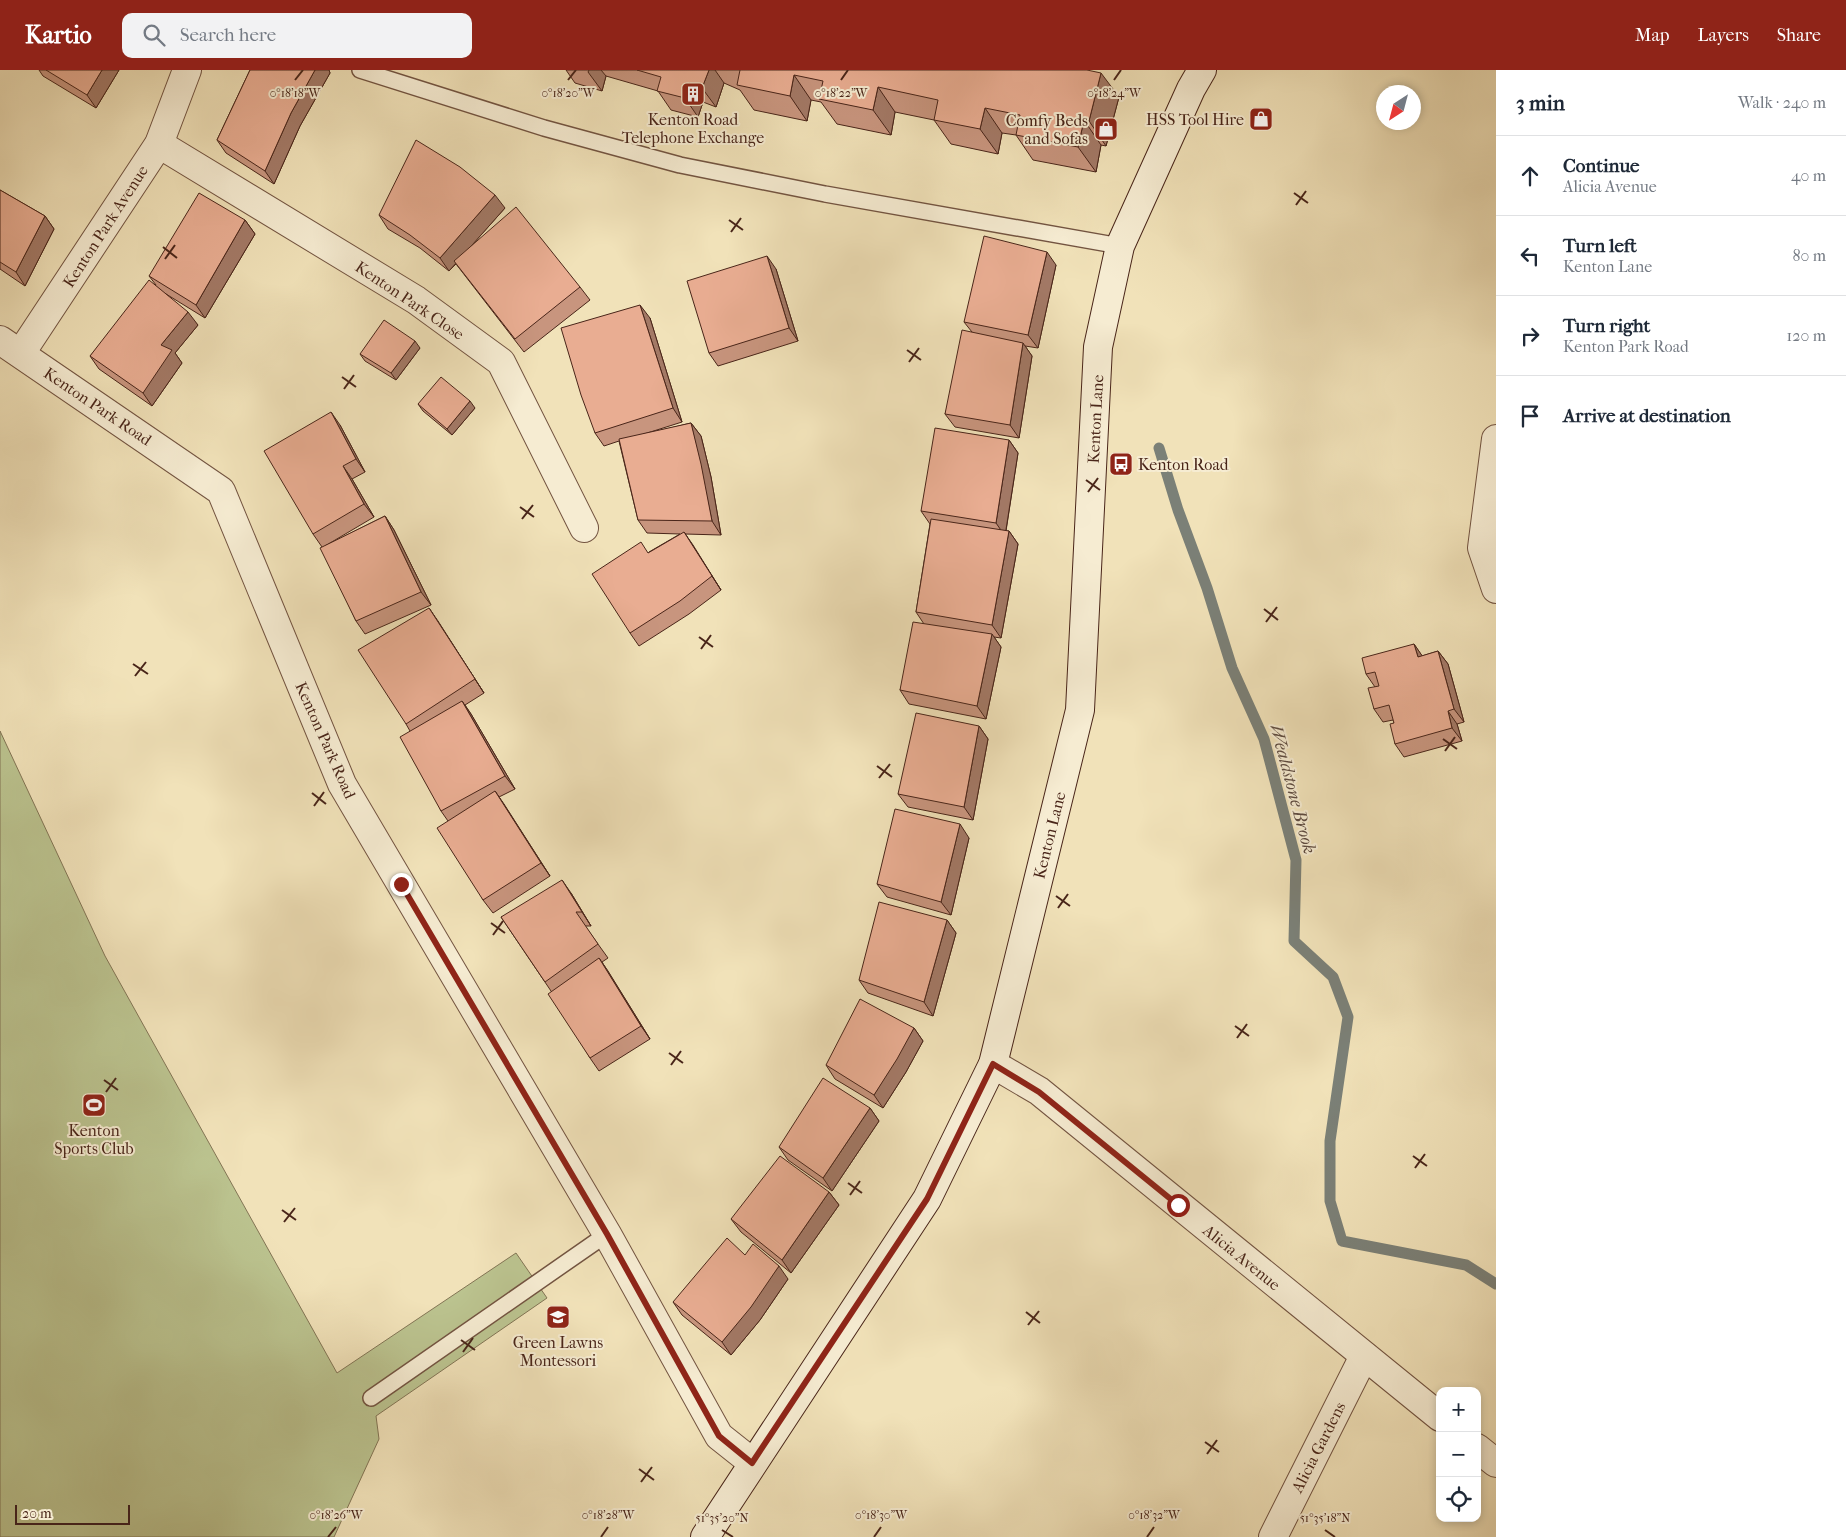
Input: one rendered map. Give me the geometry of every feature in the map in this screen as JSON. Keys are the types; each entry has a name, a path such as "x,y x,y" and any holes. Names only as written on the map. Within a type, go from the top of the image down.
{"street":[{"name":"Kenton Park Avenue","path":"11,346 159,144 187,70"},
{"name":"Kenton Lane","path":"705,1537 927,1199 993,1064 1080,710 1098,347 1120,246 1191,89 1202,70"},
{"name":"Kenton Park Close","path":"159,144 416,300 501,362 584,528"},
{"name":"Kenton Park Road","path":"11,346 221,491 342,784 607,1234 719,1436 752,1463"},
{"path":"1496,439 1482,548 1496,589"},
{"name":"Alicia Avenue","path":"993,1064 1039,1092 1436,1415"},
{"name":"Alicia Gardens","path":"1273,1537 1364,1356"},
{"path":"1481,1451 1496,1463"}],"lane":[{"path":"360,70 544,128 680,165 834,195 1120,246"},
{"path":"371,1398 607,1234"}],"green space":[{"name":"Kenton Sports Club","path":"0,731 105,956 337,1373 516,1253 547,1298 376,1416 379,1439 334,1537 0,1537"}],"building":[{"path":"46,70 102,70 87,95"},
{"path":"250,70 315,70 291,113 265,171 217,140"},
{"path":"637,70 709,70 702,88 689,83 685,98 657,91 661,77"},
{"path":"740,70 1087,70 1101,73 1089,121 1084,120 1078,147 1016,135 1020,115 985,108 980,129 934,120 938,100 878,87 873,110 819,99 823,81 794,75 790,96 737,85"},
{"path":"416,140 460,167 495,195 440,258 410,235 379,215"},
{"path":"0,190 45,216 16,272 0,262"},
{"path":"199,193 245,220 196,305 149,276"},
{"path":"516,207 580,287 515,339 454,261"},
{"path":"984,236 1047,252 1028,335 964,322"},
{"path":"767,256 789,328 709,353 687,281"},
{"path":"149,280 188,312 161,345 172,350 143,393 90,356"},
{"path":"640,305 673,408 595,433 581,395 561,328"},
{"path":"384,320 415,341 391,373 360,354"},
{"path":"962,330 1023,343 1010,425 945,414"},
{"path":"441,377 470,401 447,429 418,404"},
{"path":"331,412 356,459 343,466 364,504 313,534 264,451"},
{"path":"691,423 712,521 638,520 619,439"},
{"path":"935,428 1009,440 996,523 921,511"},
{"path":"385,516 421,592 356,621 320,548"},
{"path":"931,519 1009,531 992,625 916,612"},
{"path":"684,532 712,576 680,601 630,633 592,574 641,542 648,553"},
{"path":"429,608 475,679 406,724 358,650"},
{"path":"913,622 992,634 977,706 900,690"},
{"path":"1414,644 1418,657 1438,651 1454,709 1448,711 1452,728 1395,744 1390,724 1394,723 1389,705 1374,709 1368,688 1379,686 1375,672 1366,674 1362,658"},
{"path":"462,701 505,776 441,811 400,737"},
{"path":"916,713 979,726 964,807 898,794"},
{"path":"495,791 541,863 483,900 437,828"},
{"path":"895,809 960,824 941,902 877,884"},
{"path":"562,880 582,912 576,912 598,944 545,982 501,917"},
{"path":"879,902 947,920 924,1002 859,980"},
{"path":"599,958 641,1026 590,1058 548,994"},
{"path":"860,999 914,1028 874,1095 826,1065"},
{"path":"823,1078 870,1108 823,1178 779,1147"},
{"path":"780,1156 829,1192 782,1260 731,1219"},
{"path":"727,1238 745,1255 753,1244 779,1266 751,1307 722,1342 673,1302"}],"waterway":[{"name":"Wealdstone Brook","path":"1159,448 1232,668 1264,739 1296,860 1294,941 1333,977 1348,1017 1330,1141 1330,1201 1342,1241 1466,1265 1496,1284"}],"place":[{"name":"Kenton Road Telephone Exchange","path":"693,94"},
{"name":"HSS Tool Hire","path":"1261,119"},
{"name":"Comfy Beds and Sofas","path":"1106,129"},
{"name":"Kenton Road","path":"1121,464"},
{"name":"Kenton Sports Club","path":"94,1105"},
{"name":"Green Lawns Montessori","path":"558,1317"}],"route":[{"path":"401,884 607,1234 719,1436 752,1463 927,1199 993,1064 1039,1092 1178,1205"}]}
